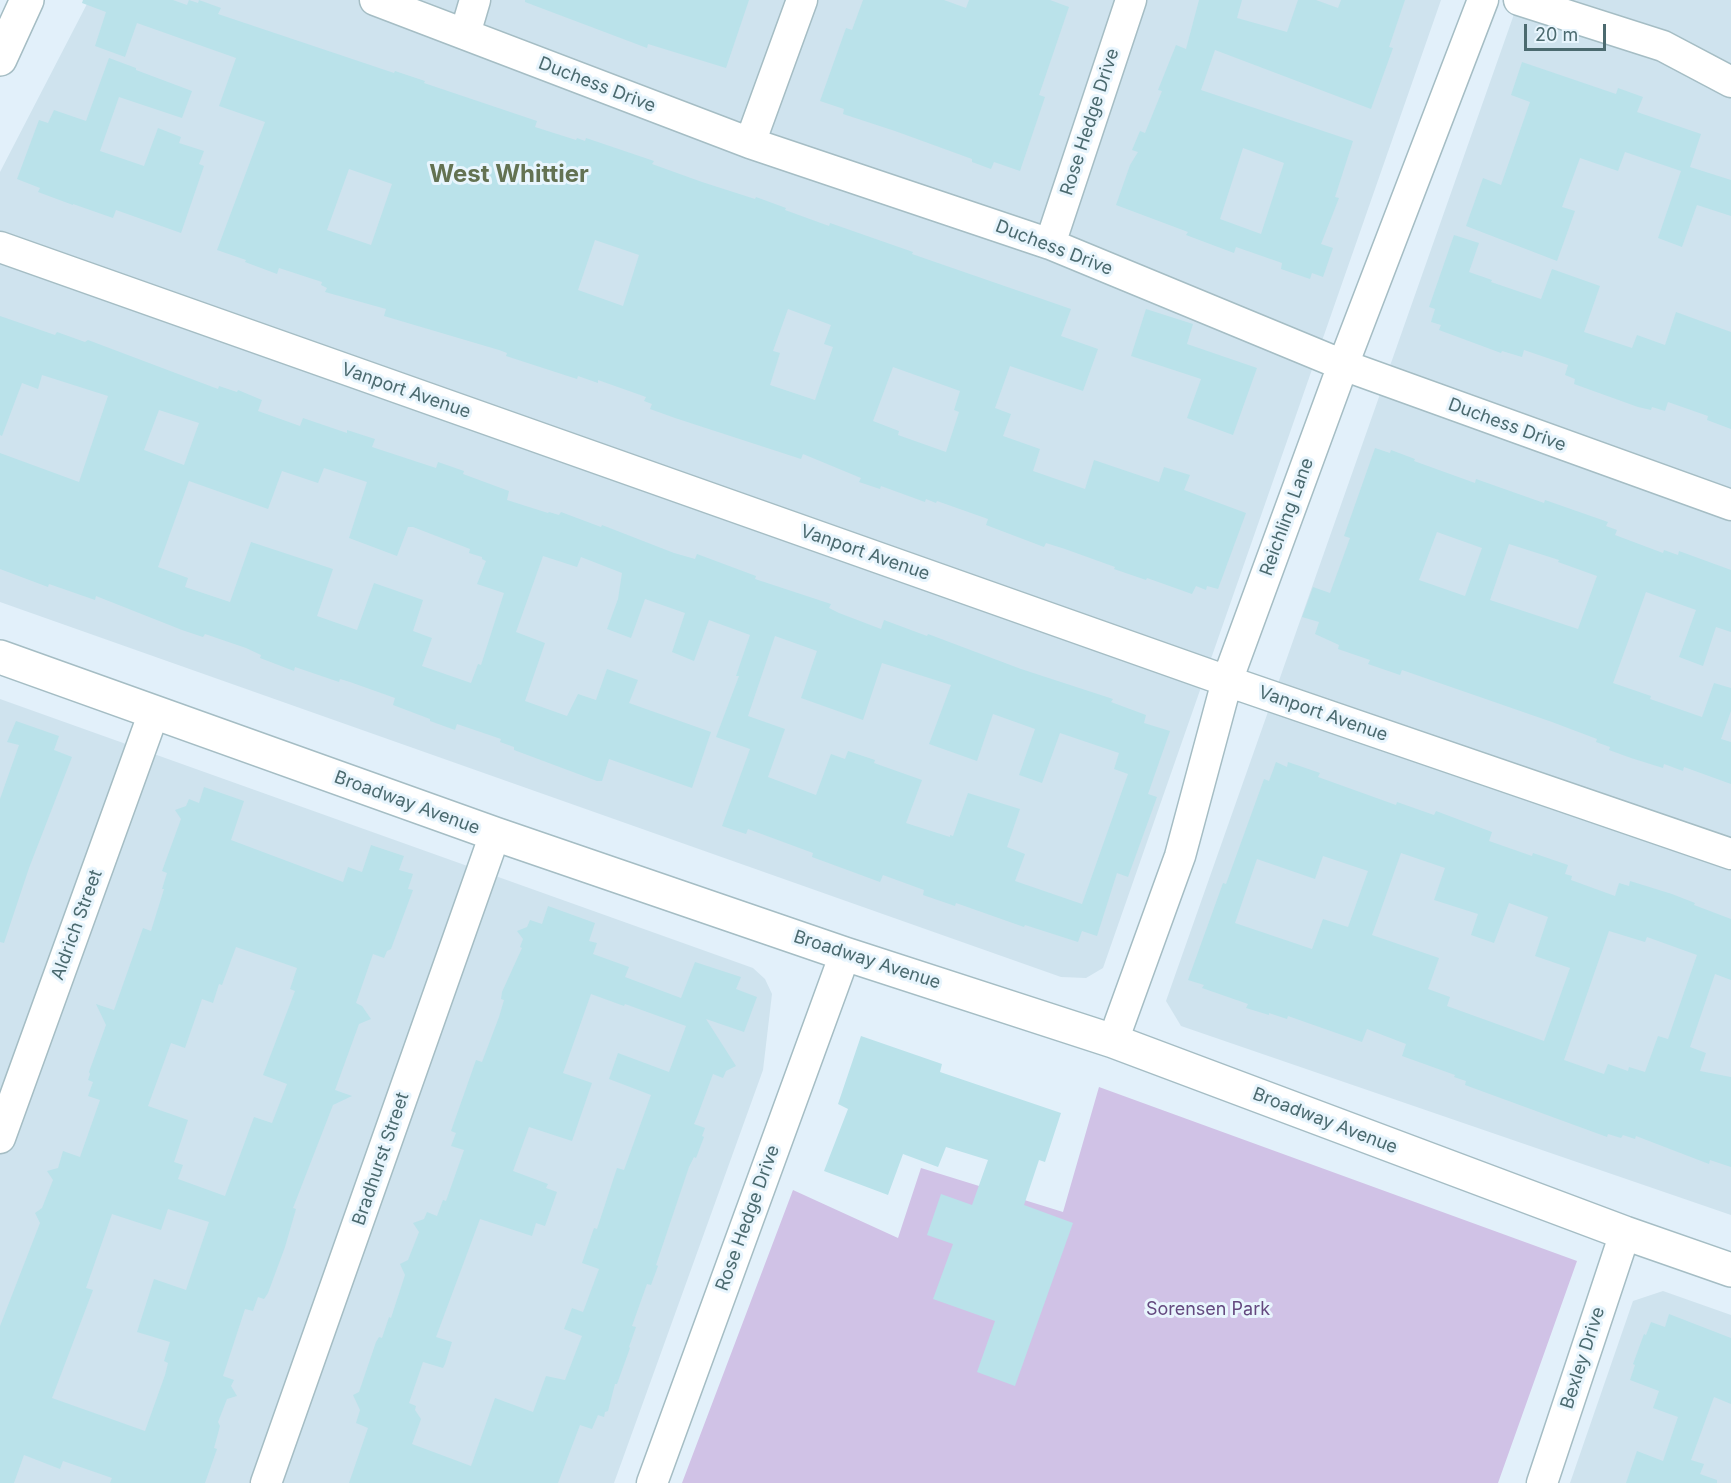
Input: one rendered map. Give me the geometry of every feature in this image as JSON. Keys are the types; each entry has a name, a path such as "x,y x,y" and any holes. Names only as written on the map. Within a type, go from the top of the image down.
{"street":[{"path":"0,59 27,0"},
{"name":"Duchess Drive","path":"375,0 750,143 1050,244 1343,365 1731,505"},
{"path":"465,34 475,0"},
{"path":"750,143 802,0"},
{"name":"Rose Hedge Drive","path":"1050,244 1131,0"},
{"name":"Reichling Lane","path":"1113,1041 1180,856 1227,681 1343,365 1483,0"},
{"path":"1519,0 1663,46 1731,82"},
{"name":"Vanport Avenue","path":"0,247 1227,681 1731,854"},
{"name":"Broadway Avenue","path":"0,657 495,834 845,954 1113,1041 1624,1233 1731,1270"},
{"name":"Aldrich Street","path":"0,1138 154,712"},
{"name":"Bradhurst Street","path":"266,1483 495,834"},
{"name":"Rose Hedge Drive","path":"652,1483 845,954"},
{"name":"Bexley Drive","path":"1542,1483 1624,1233"}],"shaded area":[{"path":"89,0 1441,0 1103,968 1086,978 1061,977 0,602 0,172"},
{"path":"1519,0 1731,0 1731,1215 1181,1026 1166,1001"},
{"path":"0,699 753,968 765,979 772,994 763,1070 614,1483 0,1483"},
{"path":"1663,1291 1731,1315 1731,1483 1570,1483 1633,1301"}],"green space":[{"name":"Sorensen Park","path":"1099,1087 1577,1261 1498,1483 682,1483 793,1190 898,1238 921,1168 1063,1212"}],"building":[{"path":"83,0 173,0 187,5 189,0 198,3 199,0 221,8 218,14 394,73 395,71 425,81 424,83 537,121 535,127 576,140 577,138 585,141 586,138 654,161 652,164 702,182 755,199 756,197 829,226 830,223 1071,309 1061,336 1098,349 1083,391 1010,366 995,408 1011,414 1003,436 1040,449 1033,471 1085,489 1094,460 1159,482 1164,467 1190,475 1184,490 1246,513 1218,589 1207,586 1206,590 1196,586 1192,594 1114,569 1115,567 1065,549 1046,543 1044,547 986,525 988,519 937,501 936,503 926,499 925,502 881,486 880,489 859,482 861,478 803,454 801,459 675,418 650,409 652,404 644,401 646,397 598,380 598,383 578,376 577,379 506,356 507,353 499,350 384,316 386,309 325,292 327,288 321,285 322,282 279,268 277,274 217,250 265,122 219,106 236,58 137,23 125,57 95,46 106,12 82,3","holes":["349,169 392,184 371,245 327,230","595,240 639,255 623,306 578,290","788,309 831,325 824,344 833,347 815,400 770,385 780,353 773,351","893,367 960,391 954,410 959,412 946,452 898,435 899,431 873,421"]},
{"path":"525,0 749,0 726,68 648,44 647,48 525,2"},
{"path":"863,0 944,0 966,8 969,0 1050,0 1069,7 1039,95 1045,97 1020,171 994,162 991,169 972,162 972,159 843,114 844,109 820,101 846,28 852,30"},
{"path":"1199,0 1242,0 1237,18 1287,32 1298,0 1316,0 1338,8 1341,0 1405,0 1389,47 1393,48 1371,109 1215,50 1201,90 1353,141 1335,197 1339,198 1321,244 1333,248 1323,277 1312,273 1310,279 1281,269 1282,263 1236,247 1234,253 1186,235 1188,232 1116,205 1130,165 1138,152 1132,150 1140,131 1145,133 1162,91 1158,90 1176,45 1186,49","holes":["1243,148 1284,163 1261,234 1220,219"]},
{"path":"109,58 192,91 182,118 119,97 100,151 144,166 158,128 181,137 179,143 204,151 199,164 204,166 181,233 116,210 113,218 73,205 38,192 40,188 17,179 39,120 48,123 54,110 86,121"},
{"path":"1522,62 1616,94 1618,88 1643,97 1637,112 1701,134 1690,167 1731,180 1731,216 1697,205 1682,247 1658,238 1681,171 1625,152 1618,171 1580,158 1562,207 1575,211 1557,261 1466,226 1483,178 1501,185 1530,102 1511,95"},
{"path":"1454,235 1479,243 1469,272 1492,280 1491,282 1541,299 1552,269 1600,286 1584,332 1632,348 1637,335 1665,345 1676,312 1731,332 1731,429 1707,420 1708,416 1668,402 1665,411 1652,407 1651,410 1638,407 1574,384 1575,379 1565,375 1568,365 1524,350 1522,357 1502,351 1501,353 1439,330 1441,325 1431,322 1435,309 1429,307"},
{"path":"1146,309 1193,324 1187,344 1257,368 1233,435 1187,418 1201,379 1131,356"},
{"path":"0,316 55,335 57,332 85,342 88,340 218,389 219,386 237,392 238,390 262,400 258,411 300,426 303,418 347,433 347,430 375,439 372,447 436,468 438,462 509,491 507,500 548,513 559,515 561,512 695,559 697,554 756,576 755,579 831,604 829,608 839,613 881,629 884,620 1113,699 1111,702 1146,715 1144,723 1170,731 1148,794 1157,797 1128,877 1117,873 1097,936 1082,931 1078,942 1025,925 1024,927 956,903 955,906 923,895 924,890 883,875 880,882 812,857 813,853 748,829 746,834 722,826 750,749 716,737 739,676 736,676 750,635 709,620 694,661 672,652 685,613 645,599 631,638 607,629 618,599 622,573 581,557 577,567 543,556 516,632 545,643 525,701 567,716 578,694 596,700 607,669 638,680 629,703 711,732 692,788 609,759 602,781 597,781 514,750 514,747 500,742 501,739 457,724 455,730 430,721 430,719 393,705 395,698 350,682 340,679 339,682 295,667 294,671 260,658 261,655 246,648 205,634 203,637 182,630 96,596 95,600 49,584 48,587 0,569 0,453 79,482 108,396 42,375 38,389 22,383 2,436 0,435","holes":["159,410 199,423 184,465 144,450","324,468 367,482 349,538 397,556 408,527 413,527 470,549 469,553 482,557 486,561 477,584 504,593 481,665 478,664 471,683 422,666 432,638 413,631 423,600 374,583 357,630 317,616 333,569 251,542 230,602 185,587 188,578 158,567 189,481 268,509 282,471 318,483","775,636 817,651 801,698 863,720 882,663 951,685 929,744 977,761 993,714 1035,729 1019,775 1042,783 1060,733 1119,753 1114,769 1128,774 1082,904 1015,881 1025,854 1007,847 1020,809 968,793 953,836 906,823 922,780 848,751 845,759 831,754 816,795 768,777 785,729 748,716"]},
{"path":"1375,448 1390,453 1391,450 1415,459 1414,461 1475,483 1476,479 1608,522 1606,526 1617,530 1615,535 1663,553 1664,550 1678,555 1679,551 1731,570 1731,632 1716,627 1703,666 1679,657 1696,610 1646,592 1613,683 1702,717 1714,683 1731,688 1731,711 1721,739 1731,742 1731,784 1684,767 1683,771 1664,764 1663,768 1631,758 1609,750 1610,747 1596,742 1597,739 1552,722 1402,670 1400,675 1368,664 1370,660 1338,649 1339,645 1315,634 1319,622 1302,617 1313,587 1330,593 1350,538 1344,536","holes":["1437,532 1482,548 1465,596 1419,580","1509,544 1559,560 1558,562 1597,576 1578,629 1490,600"]},
{"path":"16,721 59,736 54,750 72,757 29,868 4,943 0,942 0,799 19,745 7,742"},
{"path":"1276,762 1287,767 1288,762 1320,773 1318,777 1396,805 1397,802 1434,815 1436,811 1492,832 1489,841 1532,856 1533,853 1568,865 1565,874 1572,876 1571,880 1615,896 1619,883 1629,886 1630,881 1672,894 1731,919 1731,980 1715,974 1690,1047 1706,1053 1700,1071 1731,1077 1731,1167 1710,1160 1709,1164 1636,1136 1635,1139 1623,1135 1621,1138 1608,1134 1607,1137 1465,1085 1466,1081 1454,1077 1455,1075 1402,1056 1406,1044 1367,1029 1362,1042 1288,1016 1287,1019 1246,1008 1248,1004 1202,988 1204,985 1188,980 1264,779 1269,781","holes":["1401,853 1445,868 1434,900 1478,914 1471,935 1494,943 1509,903 1548,917 1535,956 1570,968 1544,1041 1447,1006 1450,997 1428,989 1439,958 1372,935","1323,856 1368,871 1348,927 1323,919 1312,949 1235,923 1257,859 1315,879","1609,931 1645,942 1647,937 1697,955 1668,1039 1658,1036 1645,1072 1629,1067 1628,1071 1608,1064 1604,1074 1564,1060"]},
{"path":"204,787 244,801 231,840 343,882 348,867 362,872 371,845 404,856 399,870 413,874 408,889 413,890 391,949 387,951 384,958 373,954 356,1003 362,1006 371,1019 359,1024 335,1090 352,1096 333,1105 293,1208 296,1209 285,1247 268,1293 264,1299 258,1297 253,1311 245,1309 223,1376 234,1380 231,1386 237,1396 227,1399 218,1422 220,1426 214,1448 217,1449 205,1483 110,1483 112,1478 63,1461 60,1469 24,1455 14,1483 0,1483 0,1326 40,1223 35,1213 42,1208 53,1180 47,1171 58,1168 63,1151 80,1157 100,1100 88,1096 93,1082 88,1080 89,1072 106,1025 96,1004 114,1010 143,928 151,931 164,889 162,889 167,873 162,871 181,819 175,810 186,806 189,799 199,803","holes":["236,947 297,968 290,989 295,991 263,1075 287,1084 272,1123 254,1117 225,1196 178,1179 183,1165 174,1162 188,1120 148,1106 171,1043 185,1048 202,999 213,1003","168,1209 209,1222 186,1290 154,1279 137,1332 170,1342 164,1361 168,1363 165,1375 145,1431 52,1398 93,1290 86,1288 112,1214 161,1230"]},
{"path":"548,906 595,923 589,941 597,943 593,954 629,967 625,977 681,998 695,962 741,977 736,989 757,997 744,1032 706,1019 736,1066 726,1071 723,1078 713,1074 694,1124 705,1128 702,1136 704,1137 696,1158 694,1157 689,1167 656,1265 658,1266 651,1285 647,1284 632,1326 636,1327 617,1384 615,1384 608,1411 605,1412 604,1417 598,1415 592,1429 580,1425 558,1483 349,1483 368,1428 356,1423 360,1410 353,1395 359,1392 376,1342 379,1337 382,1338 389,1317 391,1318 405,1275 400,1264 408,1260 419,1232 413,1223 424,1219 427,1212 437,1216 443,1200 446,1201 464,1150 451,1146 456,1133 451,1131 476,1060 482,1062 504,1000 501,999 502,992 522,948 520,947 523,939 517,931 527,927 530,920 542,924","holes":["591,994 624,1006 625,1004 686,1026 669,1072 618,1053 609,1079 651,1095 624,1170 617,1168 597,1229 594,1228 582,1263 599,1269 583,1312 572,1308 564,1329 582,1336 565,1380 546,1376 533,1412 495,1398 471,1466 412,1444 421,1419 415,1410 416,1406 409,1403 423,1362 443,1368 445,1364 452,1342 436,1337 480,1219 532,1236 536,1223 545,1226 557,1192 546,1188 548,1184 513,1171 529,1127 572,1141 592,1083 563,1073"]},
{"path":"861,1036 942,1064 940,1072 1061,1113 1045,1162 1039,1160 1024,1205 1073,1223 1015,1386 977,1372 995,1321 933,1299 953,1244 927,1235 941,1194 972,1205 988,1160 946,1147 938,1167 903,1154 888,1195 824,1171 848,1109 838,1104"},
{"path":"1669,1314 1731,1338 1731,1404 1714,1397 1691,1460 1704,1464 1700,1474 1717,1480 1717,1483 1626,1483 1637,1451 1663,1461 1678,1417 1653,1408 1659,1391 1630,1380 1635,1365 1633,1364 1651,1322 1665,1327"}],"district":[{"name":"West Whittier","path":"509,175"}]}
